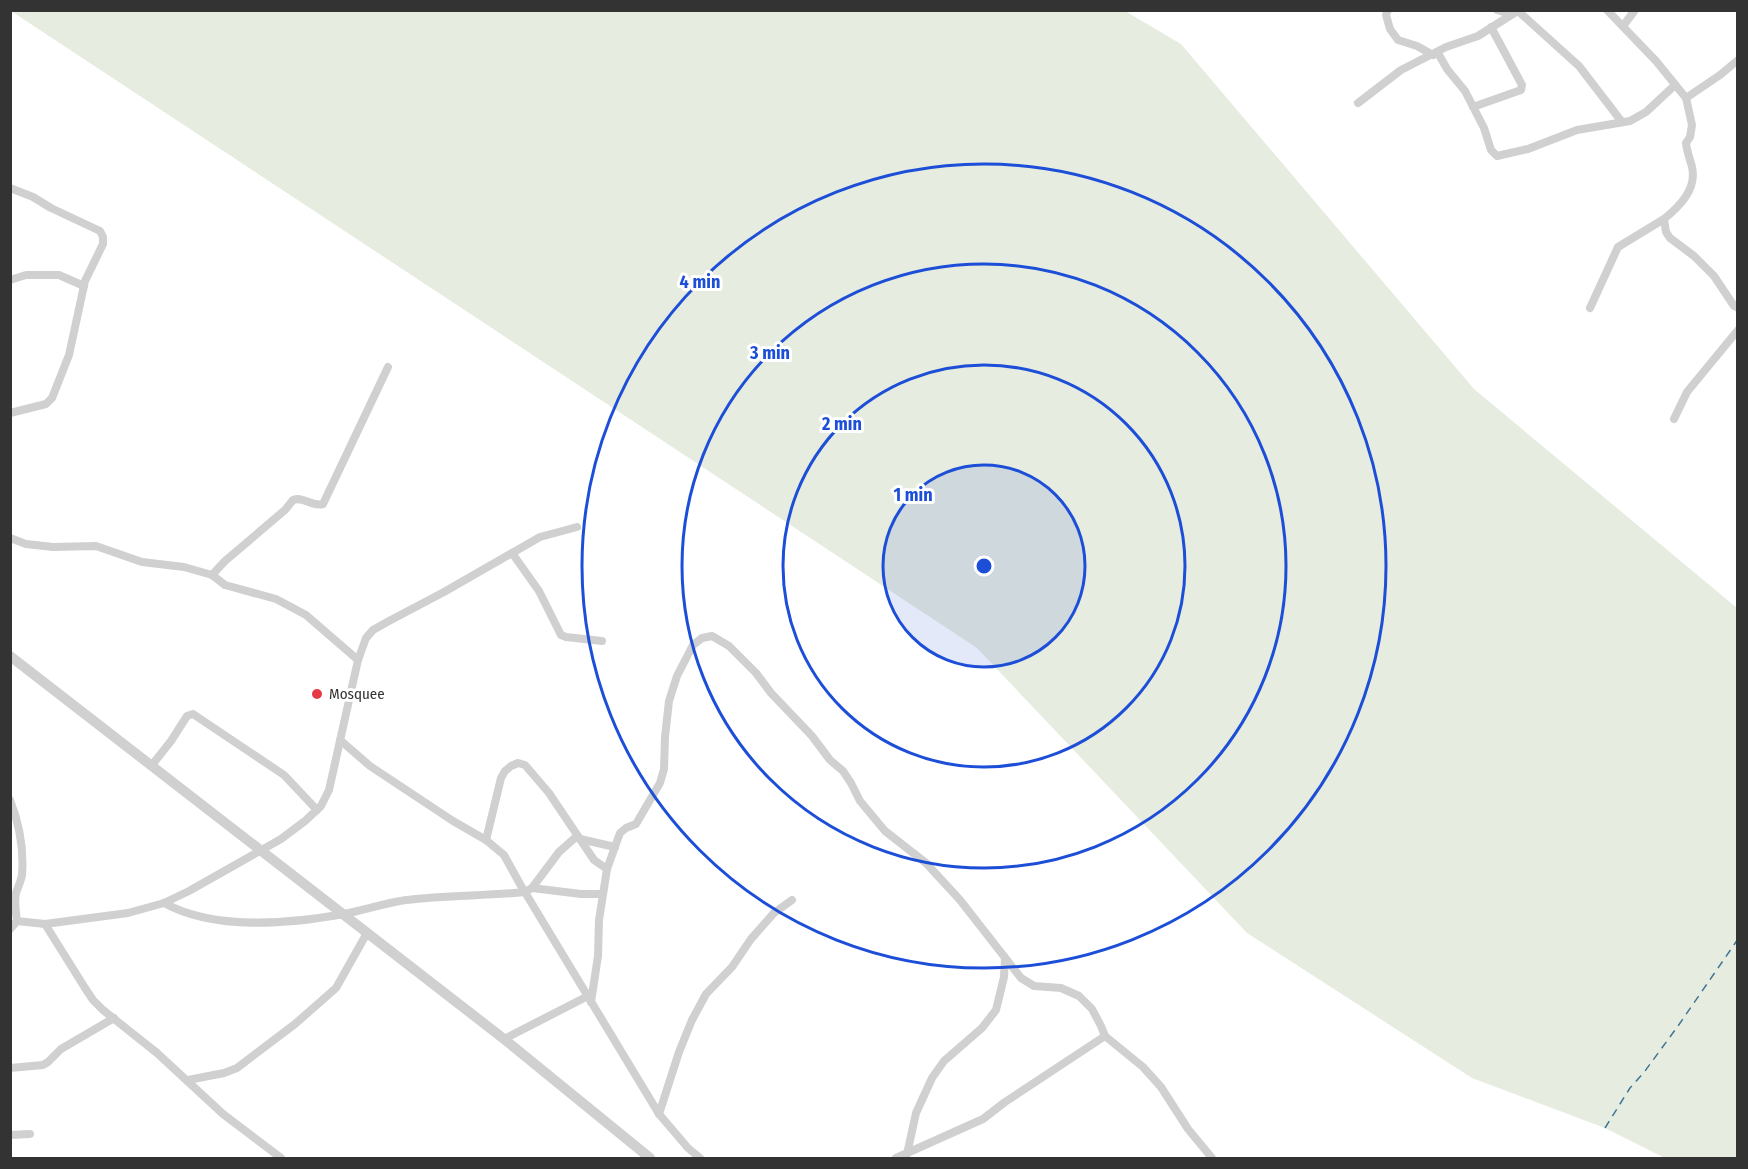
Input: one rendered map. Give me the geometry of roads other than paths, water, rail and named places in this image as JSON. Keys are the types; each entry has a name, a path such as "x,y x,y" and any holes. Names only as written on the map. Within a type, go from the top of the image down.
{"street":[{"path":"1388,10 1386,15 1390,29 1398,40 1435,54 1465,91 1484,128 1491,150 1497,156 1528,149 1577,130 1630,121 1646,112 1674,85"},
{"path":"1497,10 1516,12 1579,66 1622,122"},
{"path":"1590,308 1618,247 1674,211 1689,191 1693,179 1686,143 1690,137 1692,124 1686,99 1656,61 1607,10"},
{"path":"1623,26 1635,10"},
{"path":"1358,103 1401,70 1446,47 1478,36 1516,12"},
{"path":"1473,107 1521,90 1522,85 1491,27"},
{"path":"1686,99 1737,60"},
{"path":"10,188 33,196 51,208 99,231 103,237 103,243 84,286 69,355 52,398 46,404 10,413"},
{"path":"1664,219 1666,232 1670,238 1694,256 1714,276 1737,308"},
{"path":"10,280 26,275 59,275 84,286"},
{"path":"1674,418 1687,392 1737,330"},
{"path":"212,575 225,561 285,510 293,500 302,499 315,505 322,504 388,367"},
{"path":"10,800 17,817 22,852 22,876 16,895 12,927 128,913 164,903 189,891 281,839 321,806 329,790 358,660 366,638 373,630 540,537 577,527"},
{"path":"10,538 26,544 53,547 96,546 142,562 184,567 212,575 225,585 276,599 306,615 358,660"},
{"path":"512,553 539,591 561,634 566,637 602,641"},
{"path":"590,999 598,956 599,920 607,869 620,833 623,829 636,824 660,783 664,769 669,701 677,676 693,645 702,638 712,636 729,646 750,666 771,693 812,736 830,760 843,771 861,801 885,831 926,863 960,900 1021,978 1034,986 1061,988 1079,996 1092,1009 1105,1036 1143,1067 1212,1158"},
{"path":"10,656 344,914 650,1158"},
{"path":"152,765 187,716 193,714 214,730 261,758 284,776 317,810"},
{"path":"340,740 370,766 486,840 504,855 529,890 590,999 659,1114 699,1158"},
{"path":"486,840 501,778 505,771 518,763 525,765 549,793 594,860 607,869"},
{"path":"578,837 615,847"},
{"path":"529,890 559,852 578,837"},
{"path":"164,903 179,911 202,918 274,922 344,914 405,900 529,890 603,894"},
{"path":"659,1114 679,1052 706,994 732,967 751,939 774,913 792,900"},
{"path":"45,924 93,1000 188,1080 223,1114 281,1158"},
{"path":"188,1080 237,1068 296,1024 336,988 368,933"},
{"path":"907,1154 916,1113 932,1078 944,1061 982,1028 996,1010 1004,977 1005,958"},
{"path":"504,1040 590,999"},
{"path":"10,1068 43,1065 61,1049 114,1018"},
{"path":"896,1158 982,1119 1105,1036"},
{"path":"10,1135 30,1134"},
{"path":"688,1148 688,1158"}],"place":[{"name":"Mosquee","path":"317,694"}]}
